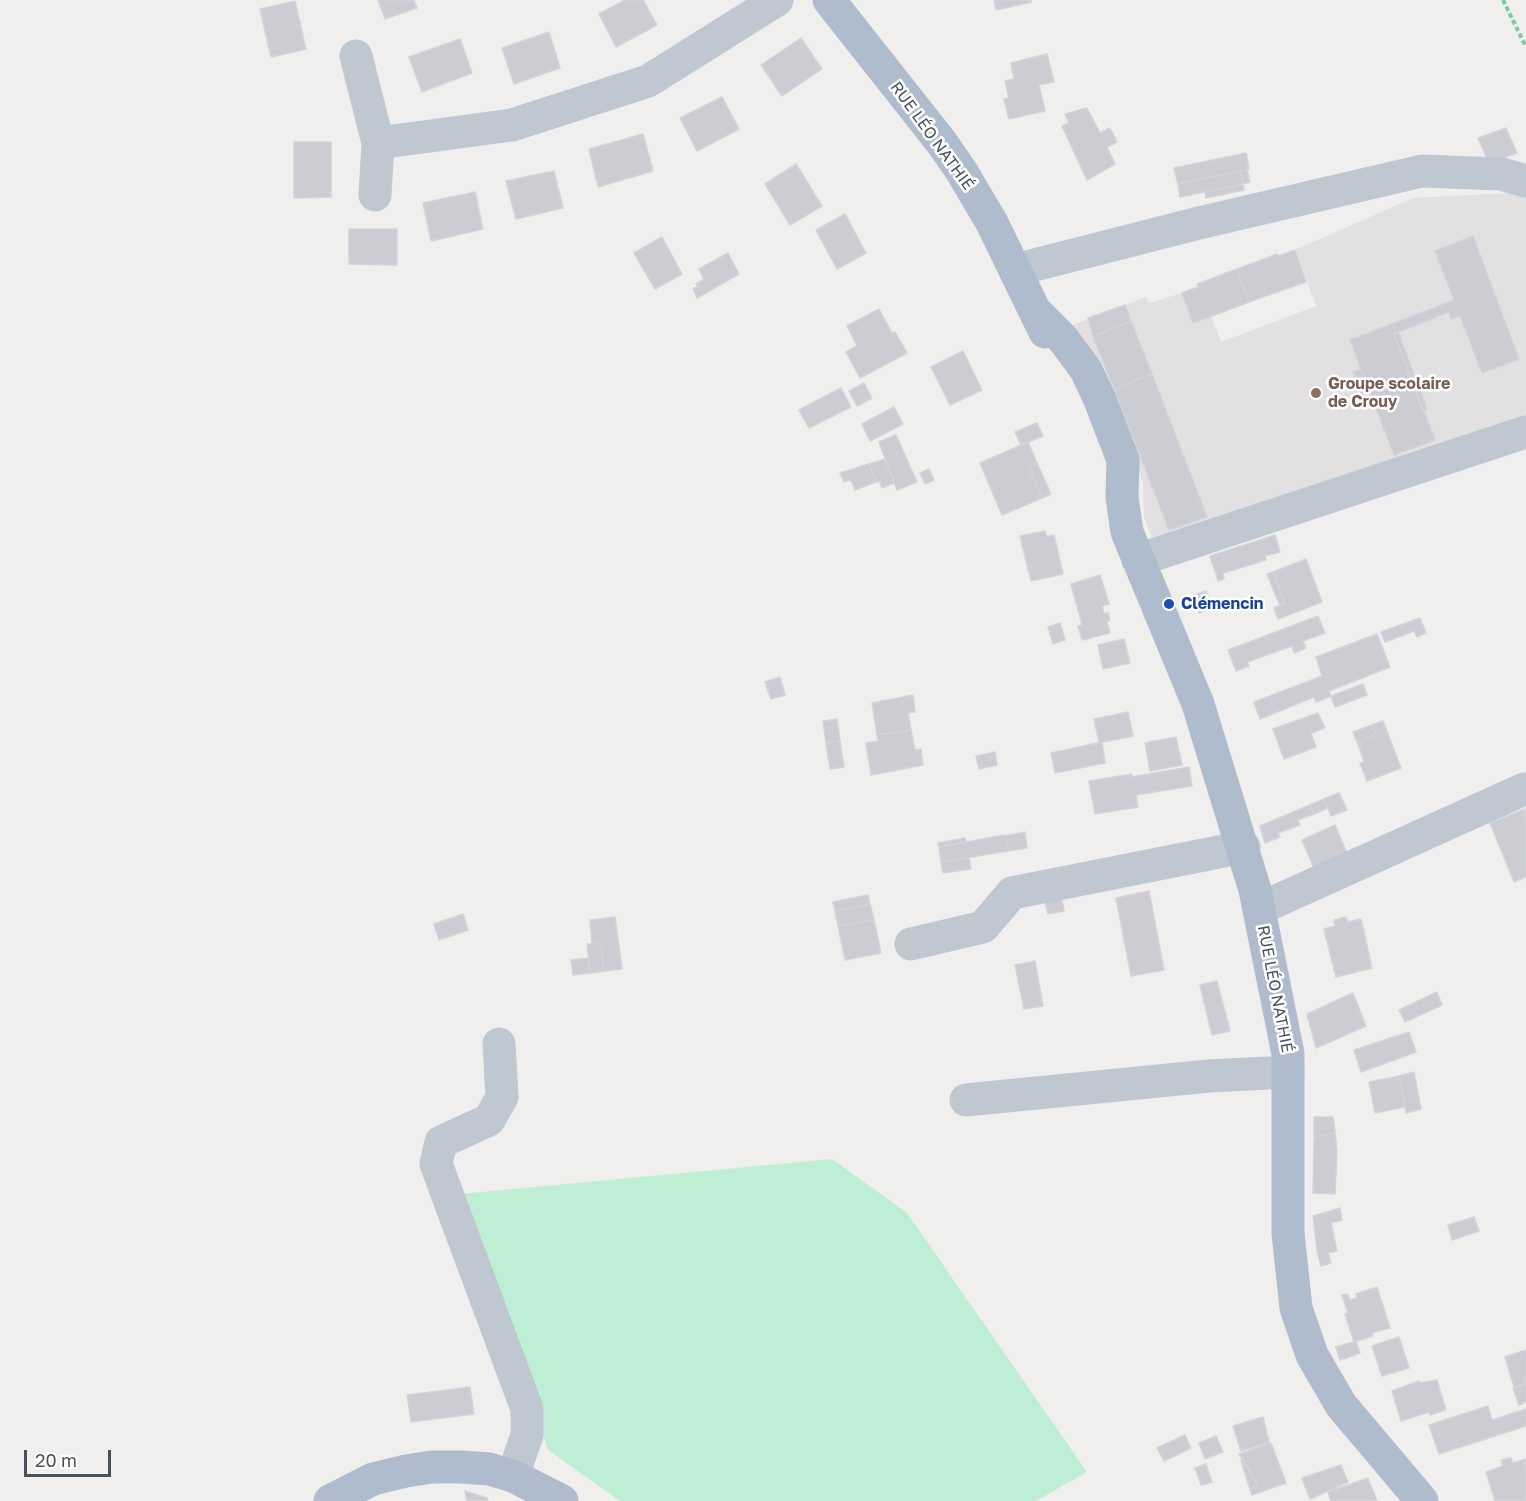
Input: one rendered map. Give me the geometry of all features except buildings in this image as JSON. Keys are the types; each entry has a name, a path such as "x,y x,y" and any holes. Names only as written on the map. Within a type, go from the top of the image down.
{"main road":[{"name":"RUE LÉO NATHIÉ","path":"830,0 962,172 992,223 1037,313 1063,339 1080,362 1100,400 1123,460 1122,497 1127,532 1198,704 1244,847 1259,909 1288,1054 1288,1233 1296,1308 1312,1355 1341,1405 1422,1501"},
{"path":"330,1501 373,1479 432,1467 489,1469 513,1476 562,1501"}],"street":[{"path":"378,143 512,125 648,81 777,0"},
{"path":"356,56 378,143 375,195"},
{"path":"1015,270 1200,223 1422,171 1501,174 1526,181"},
{"path":"1138,560 1526,432"},
{"path":"1259,909 1524,789"},
{"path":"911,944 983,927 1012,892 1244,847"},
{"path":"499,1044 502,1096 489,1120 441,1142 436,1164 527,1409 527,1435 513,1476"},
{"path":"966,1100 1209,1076 1288,1072"}],"path":[{"path":"1503,0 1526,47"}],"shaded area":[{"name":"Groupe scolaire de Crouy","path":"1526,192 1526,423 1155,545 1144,517 1143,483 1095,362 1063,329 1146,297 1149,303 1182,293 1193,323 1211,316 1221,342 1316,306 1295,250 1413,198"}],"green space":[{"path":"832,1159 907,1213 1087,1472 1036,1501 620,1501 548,1450 460,1194"}],"place":[{"name":"Groupe scolaire de Crouy","path":"1316,393"},
{"name":"Clémencin","path":"1169,604"}]}
